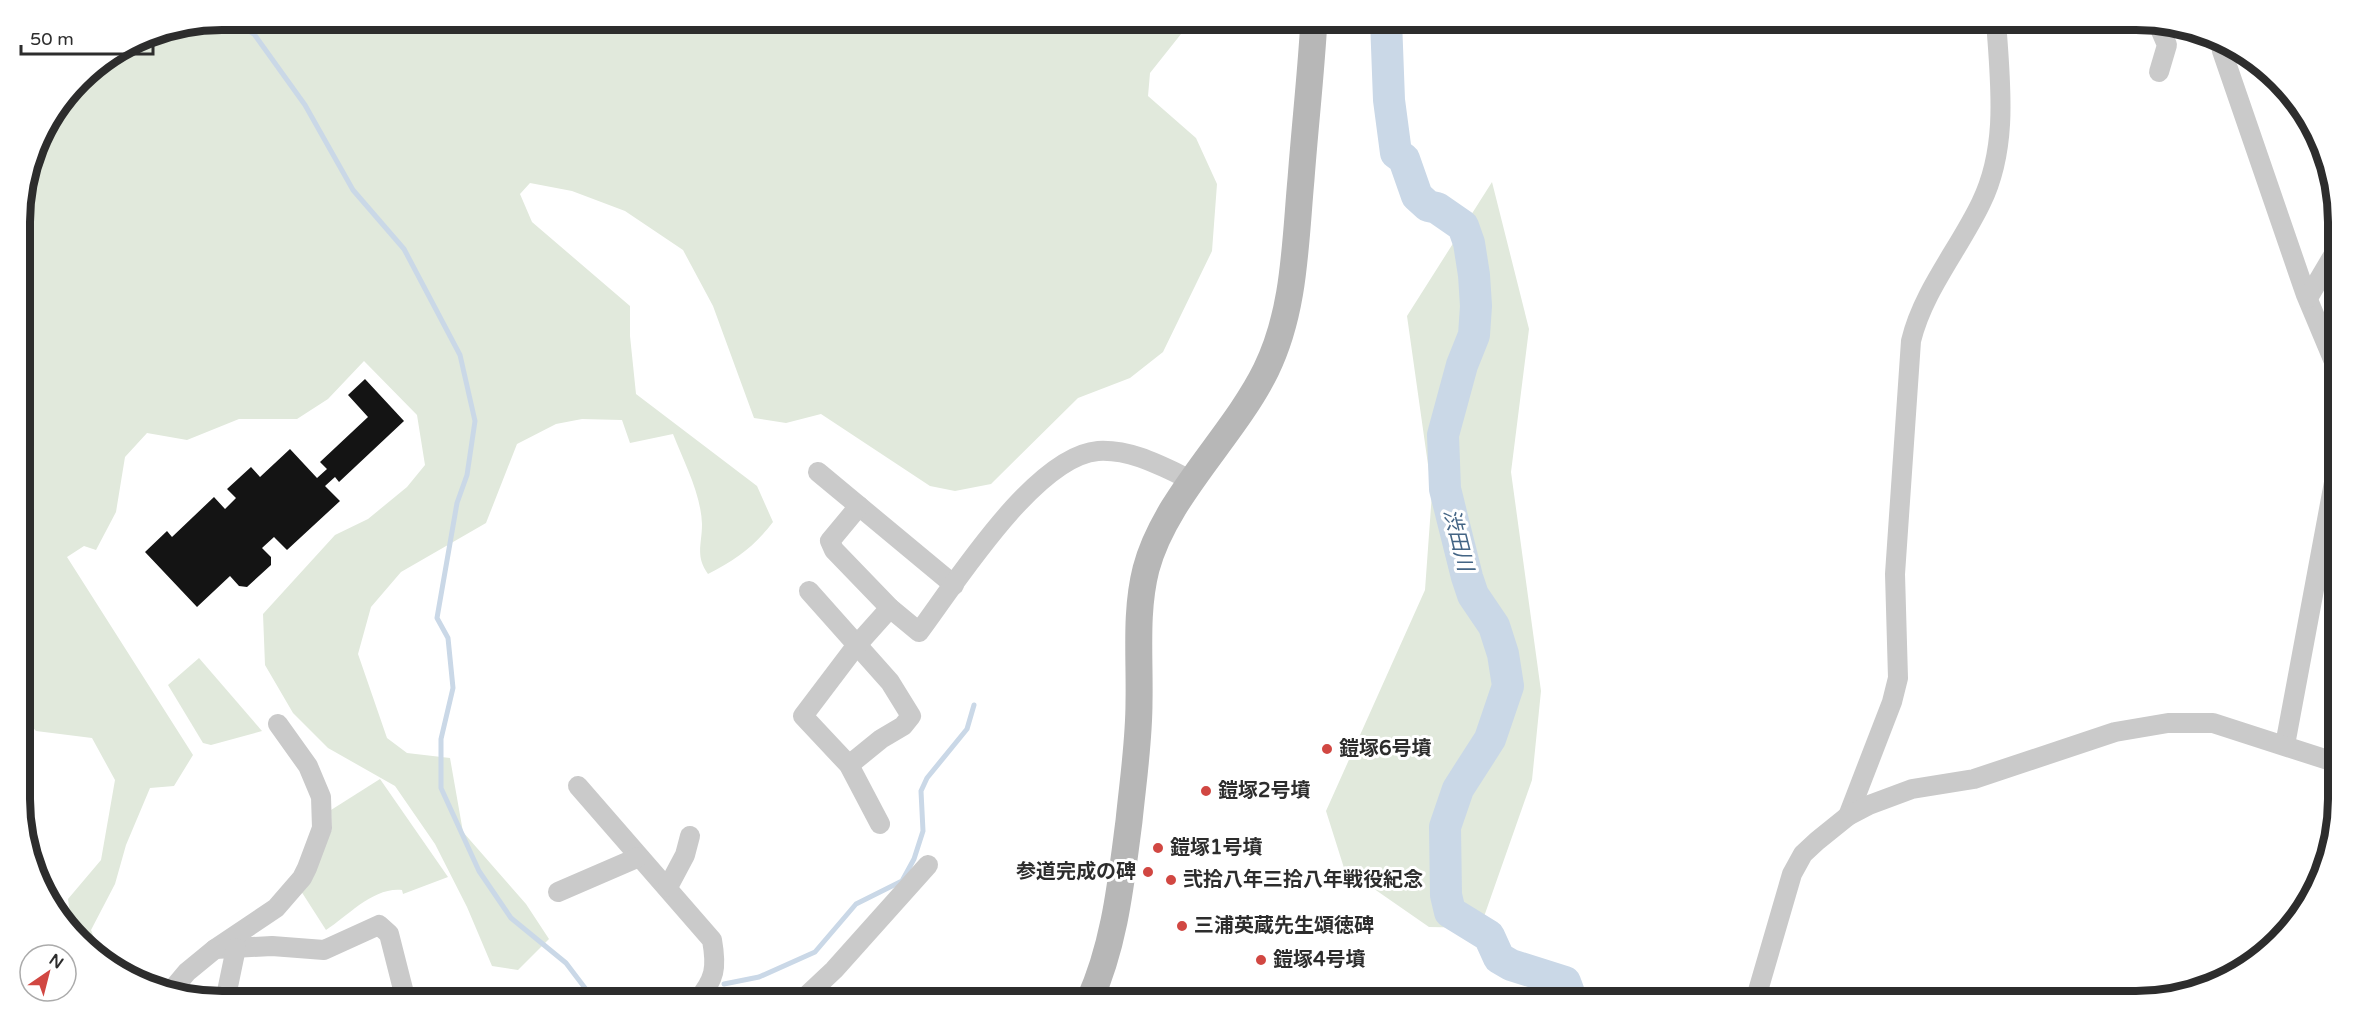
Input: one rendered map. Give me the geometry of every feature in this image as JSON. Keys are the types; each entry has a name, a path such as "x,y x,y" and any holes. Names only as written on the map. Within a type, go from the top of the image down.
{"street":[{"path":"1092,991 1113,932 1121,887 1137,751 1139,622 1146,569 1162,528 1255,391 1273,353 1288,307 1292,284 1313,30"},
{"path":"1848,816 1892,702 1898,678 1895,574 1911,341 1920,312 1981,204 1992,177 1998,149 2001,116 1997,30"},
{"path":"2159,72 2167,45 2161,32"},
{"path":"2222,51 2307,298 2328,348"},
{"path":"2307,298 2328,264"},
{"path":"859,506 830,541 834,550 890,608 919,632 1010,510 1061,466 1083,454 1110,451 1130,454 1193,481"},
{"path":"818,472 954,585"},
{"path":"2285,745 2328,515"},
{"path":"809,591 890,682 912,716 903,726 881,739 849,765"},
{"path":"880,824 849,765 803,716 856,646 890,608"},
{"path":"1758,991 1797,863 1817,841 1848,816 1869,805 1912,789 1974,779 2115,732 2168,723 2213,723 2328,760"},
{"path":"176,985 187,972 215,949 276,908 302,878 322,828 321,797 308,766 278,724"},
{"path":"578,786 712,940 713,976 706,991"},
{"path":"668,887 686,855 690,836"},
{"path":"558,892 639,857"},
{"path":"812,991 834,970 928,865"},
{"path":"215,949 272,946 324,950 379,925 389,934 403,991"},
{"path":"227,991 236,948"}],"shaded area":[{"path":"222,30 1178,30 1181,34 1150,73 1148,96 1196,138 1217,184 1212,251 1163,352 1130,378 1078,398 991,484 955,491 930,486 821,414 786,423 754,418 713,306 683,250 625,211 572,191 530,183 520,194 532,222 630,306 630,336 636,394 757,486 773,522 744,552 708,574 700,556 702,524 699,501 673,434 630,443 622,420 582,419 556,424 517,444 486,523 401,572 371,607 358,654 387,738 407,753 450,758 463,832 526,904 549,939 518,970 492,966 467,907 435,844 395,786 328,748 293,713 265,665 263,614 335,535 368,519 407,487 425,465 417,415 364,361 328,399 297,419 239,419 187,440 147,433 125,457 116,512 96,550 84,546 67,557 193,755 174,786 150,788 126,845 115,884 91,930 96,944 70,916 68,899 101,860 115,780 92,738 36,731 30,724 30,210 40,160 56,126 86,86 126,56 160,40 197,32"},
{"path":"1492,182 1529,329 1511,472 1541,691 1532,780 1480,928 1429,927 1344,868 1326,811 1425,590 1432,493 1407,316"},
{"path":"199,658 262,731 211,745 203,743 168,685"},
{"path":"380,779 448,877 403,894 402,890 381,893 361,904 326,930 301,891 310,881 332,829 331,810"}],"building":[{"path":"365,379 404,421 339,482 335,477 325,486 340,501 287,550 274,537 262,548 271,557 271,565 247,587 239,586 230,576 197,607 145,552 167,531 172,537 214,497 225,509 236,498 227,489 251,467 260,477 290,449 317,478 327,469 320,462 368,417 348,395"}],"waterway":[{"path":"247,30 254,34 305,105 353,190 404,249 460,355 475,421 467,475 457,503 437,618 448,638 453,688 441,739 441,788 479,871 511,918 566,963 587,991"},
{"name":"渋田川","path":"1386,30 1389,100 1396,153 1404,159 1417,196 1428,206 1437,208 1463,226 1469,243 1476,306 1474,335 1462,365 1443,435 1445,489 1467,577 1473,595 1494,626 1503,654 1508,686 1490,739 1458,789 1445,827 1446,895 1450,912 1489,936 1499,958 1511,965 1565,982 1568,991"},
{"path":"724,984 759,977 815,952 856,904 902,881 914,859 923,831 921,791 927,778 967,729 974,705"}],"place":[{"name":"鎧塚6号墳","path":"1327,749"},
{"name":"鎧塚2号墳","path":"1206,791"},
{"name":"鎧塚1号墳","path":"1158,848"},
{"name":"参道完成の碑","path":"1148,872"},
{"name":"弐拾八年三拾八年戦役紀念","path":"1171,880"},
{"name":"三浦英蔵先生頌徳碑","path":"1182,926"},
{"name":"鎧塚4号墳","path":"1261,960"}]}
